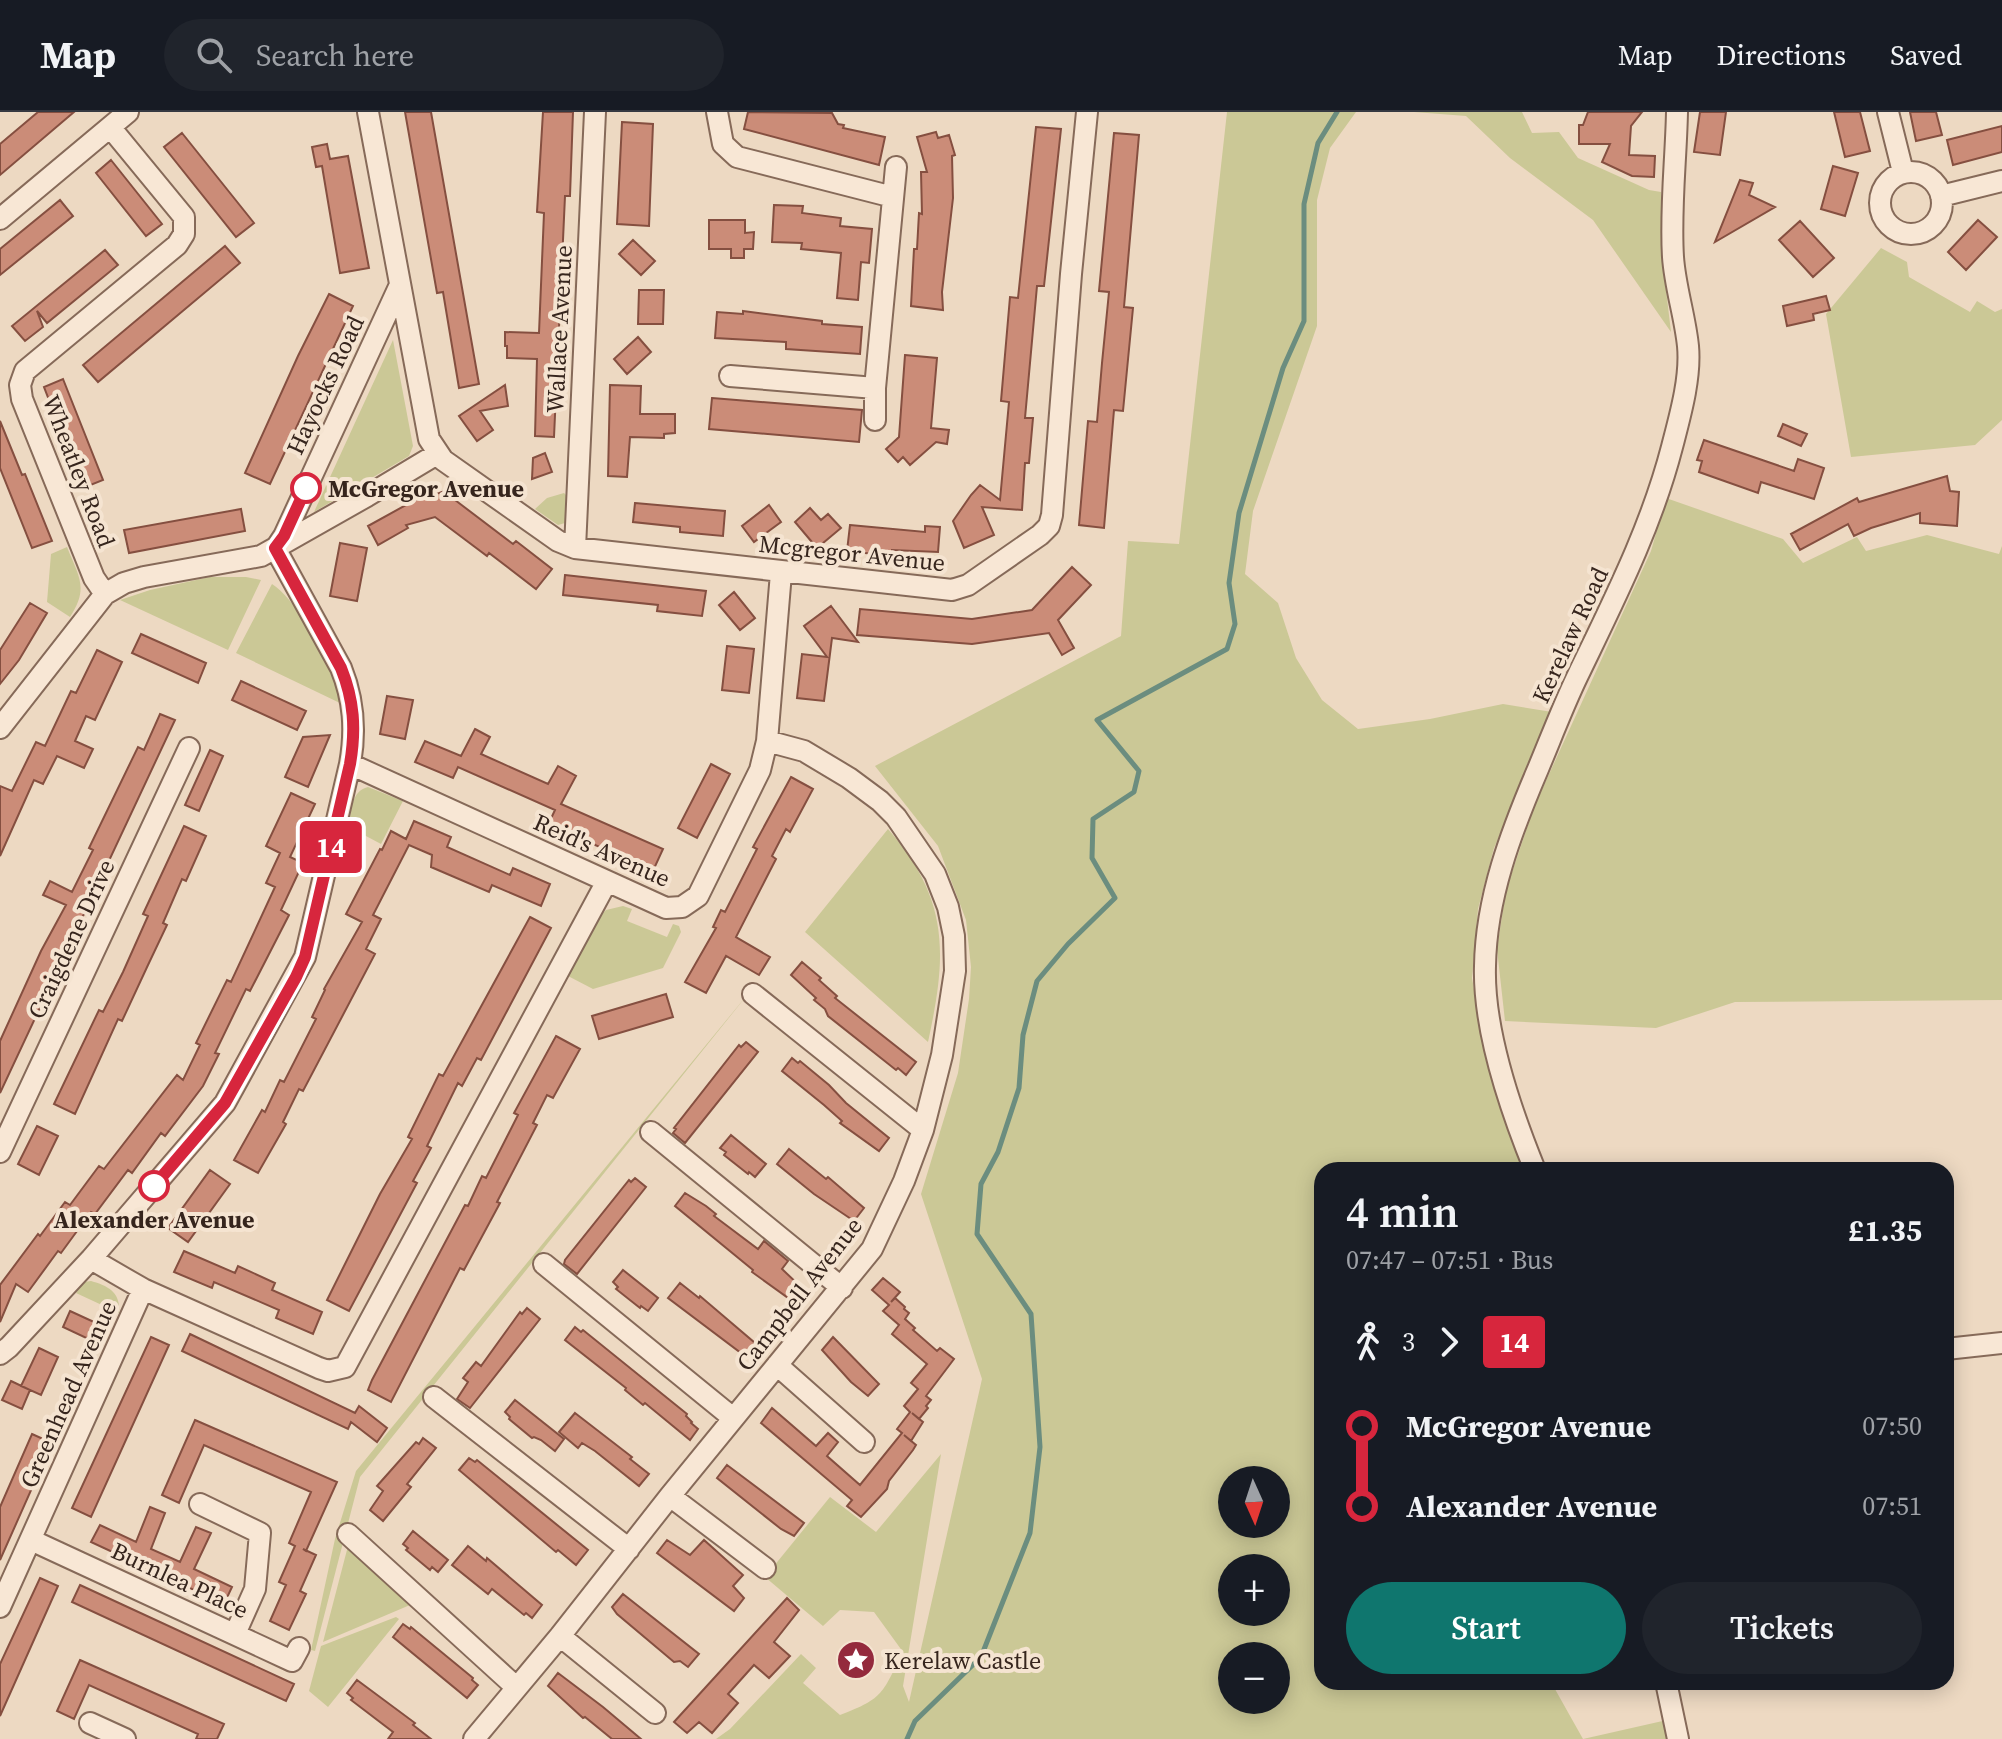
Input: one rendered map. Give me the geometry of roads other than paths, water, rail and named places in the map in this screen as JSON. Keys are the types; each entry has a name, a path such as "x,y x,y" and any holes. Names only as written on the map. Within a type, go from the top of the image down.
{"street":[{"path":"0,219 128,112"},
{"path":"0,728 105,594 124,583 144,577 254,558 437,454 429,439 368,112"},
{"name":"Wallace Avenue","path":"575,548 595,112"},
{"path":"717,112 723,144 737,157 893,197"},
{"name":"Mcgregor Avenue","path":"437,454 567,546 781,573 960,589 1049,526 1052,515 1087,112"},
{"name":"Kerelaw Road","path":"1532,1162 1497,1060 1487,1011 1484,969 1487,924 1525,800 1577,677 1642,540 1686,385 1688,347 1673,253 1677,112"},
{"path":"1888,112 1903,172"},
{"name":"Wheatley Road","path":"105,594 94,578 22,399 20,385 25,371 177,245 184,234 184,217 110,127"},
{"path":"875,420 875,388 896,167"},
{"path":"1903,172 1930,178 1941,196 1942,209 1936,222 1928,230 1916,234 1905,234 1890,227 1884,219 1879,200 1888,182 1903,172"},
{"path":"1941,196 2002,181"},
{"name":"Hayocks Road","path":"275,548 284,536 399,287"},
{"path":"730,376 875,388"},
{"path":"0,1354 91,1259 225,1103 305,957 354,738 349,688 341,668 275,548"},
{"name":"Reid's Avenue","path":"350,764 606,883 675,909 695,900 760,770 767,741 781,573"},
{"name":"Campbell Avenue","path":"474,1739 842,1288 883,1231 923,1130 942,1055 955,971 954,936 948,907 935,874 896,817 880,801 804,751 767,741"},
{"name":"Craigdene Drive","path":"0,1152 189,748"},
{"path":"91,1259 143,1289 319,1368 328,1371 345,1367 606,883"},
{"path":"753,994 923,1130"},
{"path":"651,1132 842,1288"},
{"path":"544,1264 733,1418"},
{"name":"Greenhead Avenue","path":"0,1607 143,1289"},
{"path":"1954,1348 2002,1343"},
{"path":"777,1365 864,1442"},
{"path":"434,1397 629,1549"},
{"path":"670,1496 765,1568"},
{"path":"200,1504 260,1533 255,1589 235,1634"},
{"path":"348,1534 516,1687"},
{"name":"Burnlea Place","path":"31,1540 292,1661 299,1648"},
{"path":"560,1636 655,1713"},
{"path":"1668,1690 1678,1739"},
{"path":"90,1723 125,1739"}],"waterway":[{"path":"907,1739 915,1721 981,1657 1030,1533 1040,1447 1031,1314 977,1234 981,1184 998,1152 1019,1088 1023,1035 1037,981 1068,944 1115,898 1092,858 1093,819 1134,792 1139,771 1097,720 1227,649 1235,624 1229,583 1239,513 1283,368 1304,321 1304,204 1318,143 1337,112"}],"place":[{"name":"McGregor Avenue","path":"306,488"},
{"name":"Alexander Avenue","path":"154,1186"},
{"name":"Kerelaw Castle","path":"856,1660"}]}
